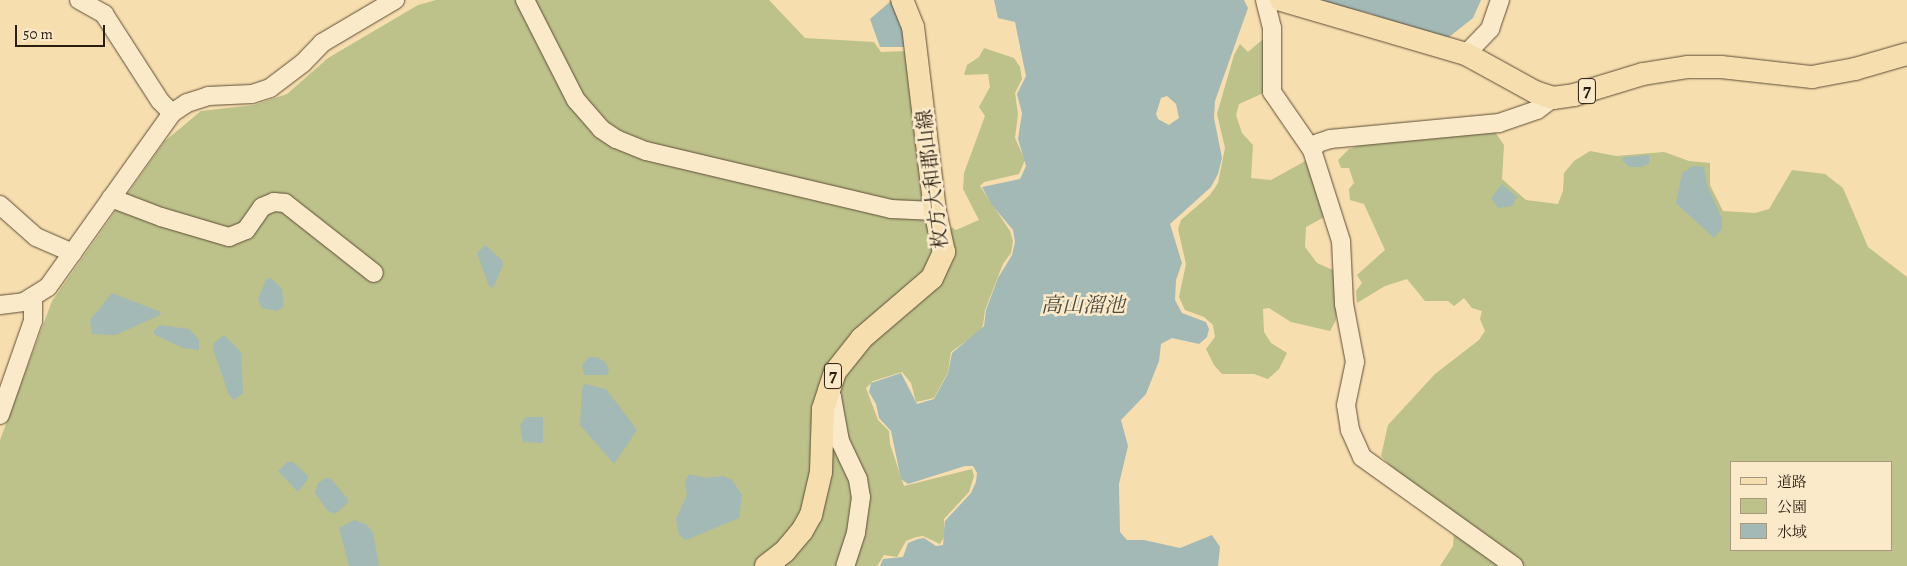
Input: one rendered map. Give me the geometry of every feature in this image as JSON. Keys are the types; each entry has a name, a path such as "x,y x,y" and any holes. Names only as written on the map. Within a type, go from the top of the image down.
{"main road":[{"name":"枚方大和郡山線","path":"766,566 791,544 811,515 821,472 822,424 827,390 843,359 862,338 922,288 938,269 944,252 935,212 914,36 902,0"},
{"name":"7","path":"1281,0 1466,54 1527,88 1553,98 1574,95 1643,74 1688,67 1721,67 1812,77 1855,69 1907,54"}],"street":[{"path":"78,0 104,14 160,101 172,114"},
{"path":"0,305 33,298 48,287 172,114 187,103 208,96 252,94 270,88 298,68 322,43 395,0"},
{"path":"525,0 576,100 601,129 616,139 646,151 891,209 935,212"},
{"path":"1265,0 1272,28 1272,92 1312,150 1341,241 1344,304 1355,362 1346,405 1350,430 1362,457 1514,566"},
{"path":"1466,54 1490,30 1500,0"},
{"path":"1312,150 1318,143 1330,139 1499,123 1537,110 1553,98"},
{"path":"111,198 161,218 229,237 246,230 262,207 274,202 285,203 374,274"},
{"path":"0,205 36,237 73,253"},
{"path":"0,415 32,321 33,298"},
{"path":"827,390 832,397 840,441 858,479 861,497 856,533 845,566"}],"green space":[{"path":"436,0 769,0 805,38 874,42 881,52 908,51 947,224 956,230 979,220 963,189 964,173 985,116 979,107 990,87 988,74 964,75 967,65 979,57 984,48 1014,58 1020,67 1022,79 1015,93 1018,114 1015,138 1025,160 1019,174 984,182 980,186 1010,231 1013,241 1011,253 1003,264 985,310 983,325 980,331 951,352 948,372 934,398 916,402 911,383 902,372 873,381 866,388 878,420 889,431 890,444 904,486 972,469 974,476 969,492 944,519 945,535 940,544 923,536 916,537 906,541 897,557 884,555 877,566 0,566 0,440 52,301 165,141 201,111 254,105 287,94 328,58 418,5"},
{"path":"1269,34 1268,91 1239,104 1236,115 1242,133 1253,145 1251,178 1271,180 1307,160 1330,214 1306,227 1305,247 1317,263 1333,270 1337,295 1336,320 1330,331 1291,322 1269,308 1263,309 1264,332 1271,343 1287,353 1279,369 1268,379 1254,374 1222,374 1214,365 1206,349 1215,337 1213,325 1204,317 1185,310 1179,297 1186,264 1178,229 1181,220 1210,195 1218,183 1225,148 1217,114 1234,55 1240,44 1248,52"},
{"path":"1495,132 1504,145 1502,179 1526,200 1558,204 1563,191 1564,173 1574,161 1590,151 1616,156 1664,152 1689,161 1710,163 1710,185 1723,211 1755,213 1769,209 1792,170 1825,174 1843,188 1868,247 1907,277 1907,566 1440,566 1453,546 1455,513 1403,478 1381,456 1388,425 1435,374 1479,340 1485,331 1480,319 1482,311 1472,308 1464,298 1454,306 1448,301 1425,301 1407,279 1385,286 1357,303 1356,291 1362,283 1357,275 1385,250 1364,204 1350,200 1349,189 1354,183 1349,168 1341,168 1338,160 1349,149 1369,142"}],"water":[{"path":"892,0 899,14 906,47 880,47 870,19"},
{"name":"高山溜池","path":"994,0 1244,0 1248,8 1215,101 1214,118 1222,158 1218,174 1211,187 1170,224 1182,263 1176,280 1175,300 1182,313 1206,322 1209,329 1207,337 1199,344 1172,338 1161,344 1159,361 1146,394 1121,420 1128,446 1119,484 1120,532 1127,540 1144,540 1180,548 1212,535 1220,547 1218,566 880,566 883,559 903,557 908,543 918,539 924,538 936,546 943,545 945,521 971,493 976,482 977,473 973,466 965,466 908,484 901,479 891,431 879,418 876,404 869,392 871,383 901,373 917,404 934,399 948,373 952,353 984,326 986,310 998,278 1012,255 1015,242 1013,230 992,205 982,187 1020,179 1026,166 1018,139 1022,113 1017,94 1026,76 1015,22 998,18","holes":["1167,96 1176,104 1179,118 1169,125 1158,119 1156,114 1161,98"]},
{"path":"1311,0 1481,0 1473,18 1449,37 1400,26 1372,14"},
{"path":"1649,155 1649,163 1642,167 1629,167 1622,160 1624,157"},
{"path":"1693,166 1704,167 1707,185 1722,219 1722,229 1714,238 1676,203 1682,173"},
{"path":"1502,184 1517,197 1512,206 1498,208 1491,198"},
{"path":"485,245 502,260 503,265 493,288 489,286 477,253"},
{"path":"271,278 282,289 284,306 277,311 262,308 258,299 266,279"},
{"path":"112,293 161,312 160,315 116,335 92,334 90,320"},
{"path":"160,325 189,329 199,340 199,350 183,348 155,335 153,332"},
{"path":"224,335 241,352 243,393 234,400 229,395 213,349 214,343"},
{"path":"589,357 597,357 605,362 609,370 607,375 584,375 582,365"},
{"path":"585,384 606,389 637,430 614,464 580,425 582,389"},
{"path":"526,417 543,417 543,443 523,442 520,425"},
{"path":"287,462 293,462 307,475 308,479 298,492 278,471"},
{"path":"689,474 707,478 724,476 732,480 742,495 739,518 686,540 679,535 676,519 687,495 685,482"},
{"path":"326,478 330,478 348,499 348,503 335,514 327,510 315,493 318,483"},
{"path":"355,520 367,525 373,533 379,566 349,566 339,528"}]}
